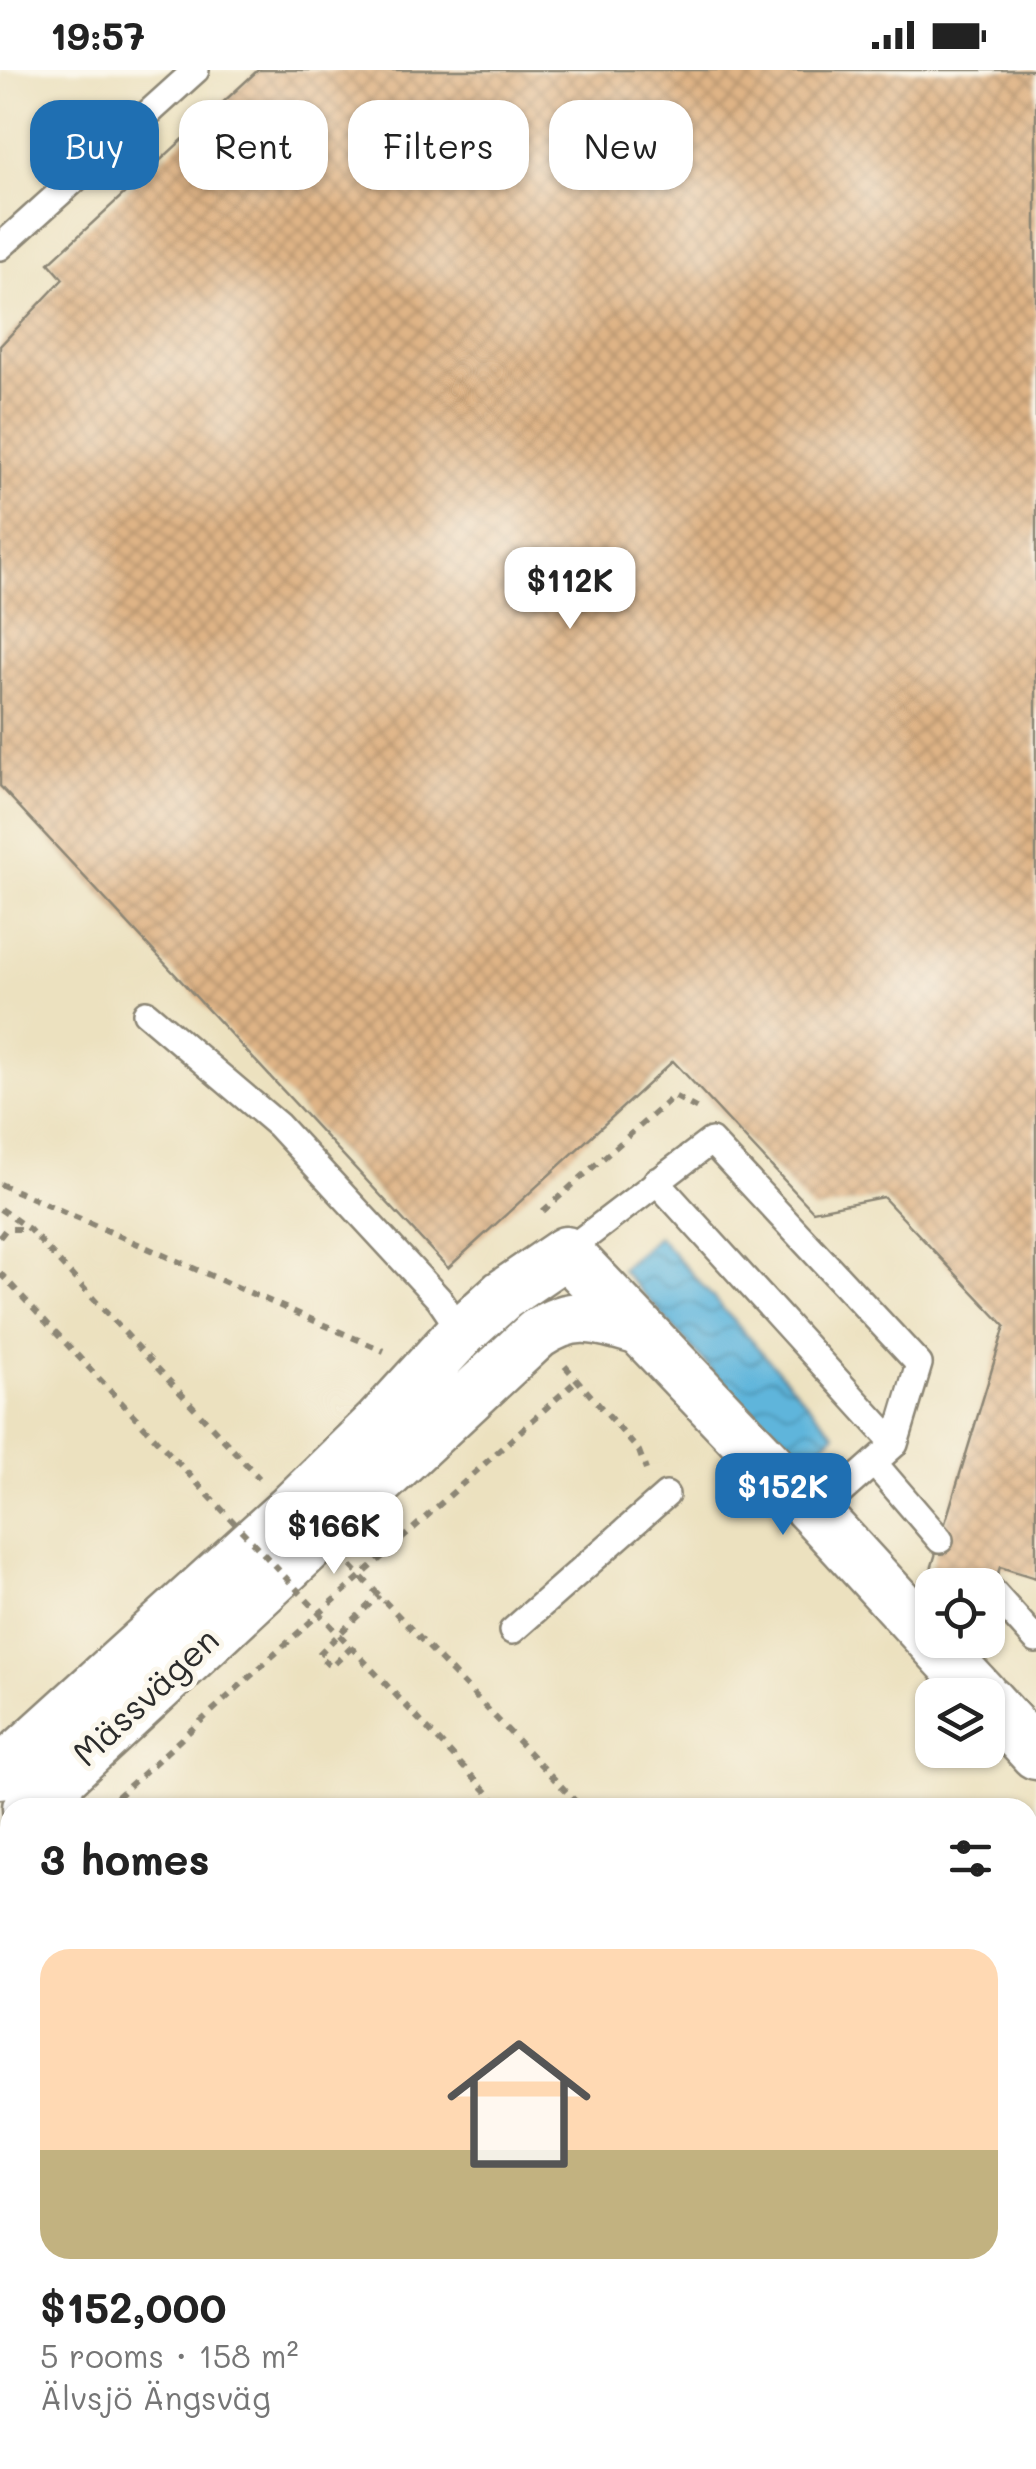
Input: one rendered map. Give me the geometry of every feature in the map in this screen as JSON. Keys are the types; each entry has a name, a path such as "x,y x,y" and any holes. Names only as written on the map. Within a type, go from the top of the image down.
{"street":[{"name":"Mässvägen","path":"38,1798 306,1522 378,1424 461,1332 502,1295 566,1252"},
{"path":"566,1252 966,1678"},
{"name":"Mässvägen","path":"0,1773 495,1373 537,1334 559,1320 578,1318 606,1320 640,1330"},
{"path":"1005,1720 1036,1754"}],"lane":[{"path":"0,248 196,70"},
{"path":"146,1013 278,1126 439,1300 495,1373"},
{"path":"566,1252 711,1142 919,1364 895,1444 816,1514"},
{"path":"656,1181 895,1444"},
{"path":"874,1463 940,1540"},
{"path":"512,1631 666,1495"},
{"path":"1005,1606 1036,1640"}],"path":[{"path":"0,1210 29,1229 265,1484 379,1595 572,1798"},
{"path":"0,1237 6,1229 29,1229"},
{"path":"0,1273 493,1798"},
{"path":"537,1334 639,1451 649,1477 666,1495"},
{"path":"117,1798 577,1380"},
{"path":"352,1648 330,1668 318,1655 379,1595"}],"water":[{"path":"658,1236 835,1434 798,1467 621,1269"}],"building":[{"path":"258,70 1036,70 1036,1578 1000,1567 931,1568 1005,1326 883,1197 813,1211 673,1061 448,1268 0,786 0,346 63,279 49,263 128,190 159,190 159,161 179,143 179,190 328,190 328,100 226,100"}]}
